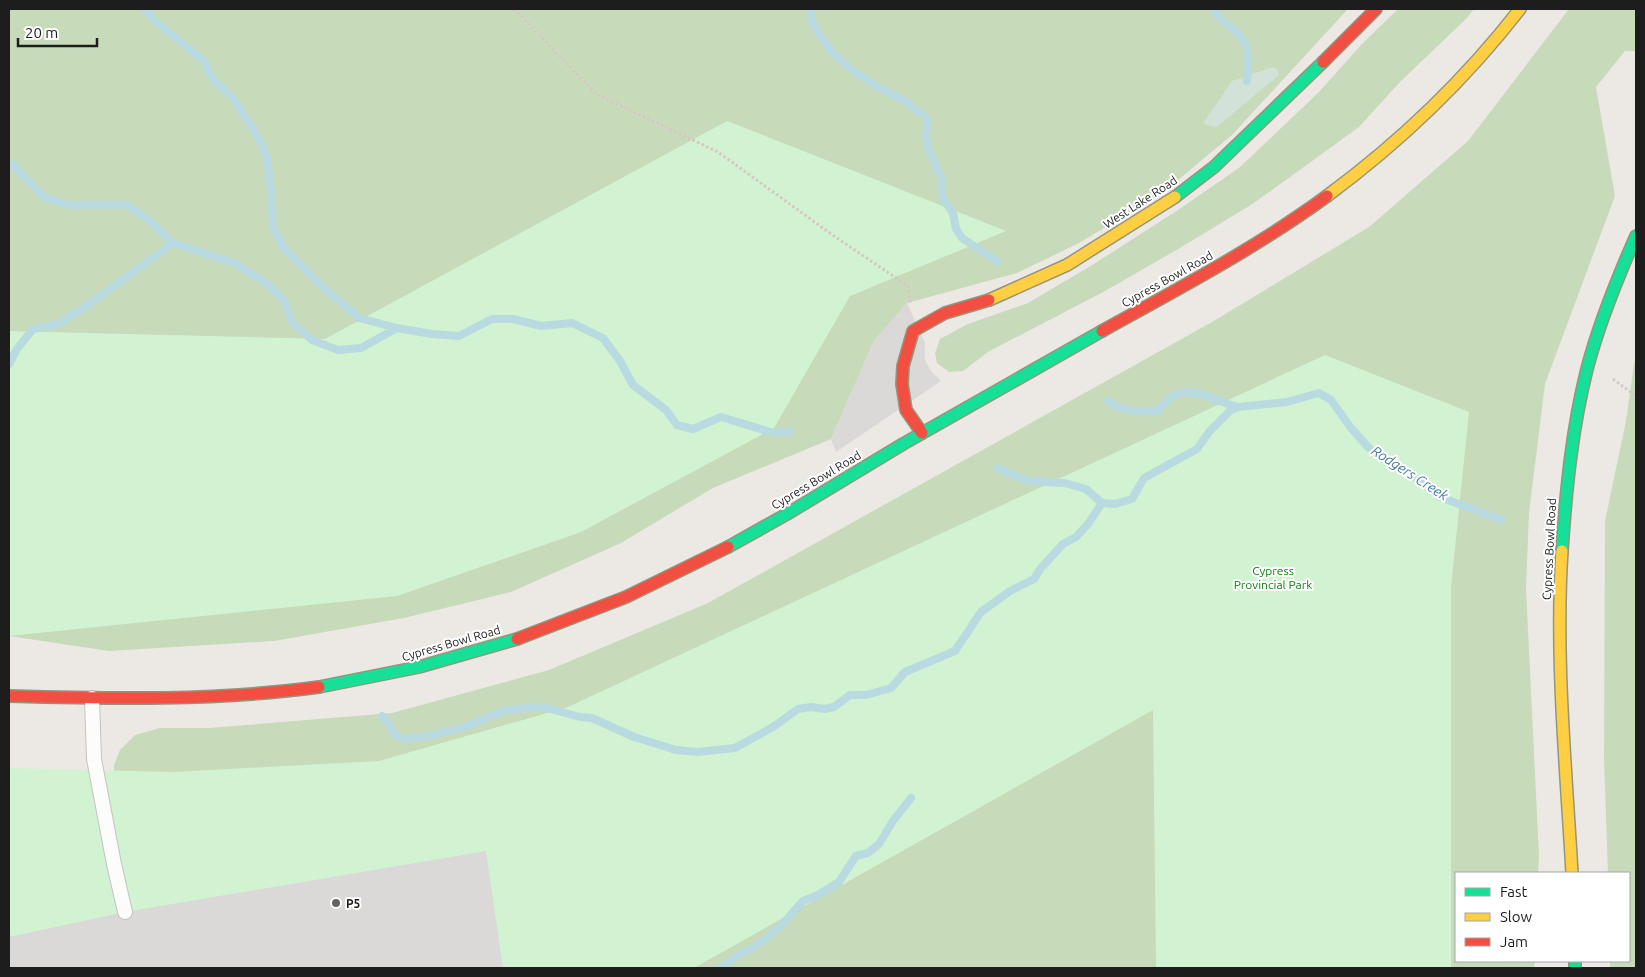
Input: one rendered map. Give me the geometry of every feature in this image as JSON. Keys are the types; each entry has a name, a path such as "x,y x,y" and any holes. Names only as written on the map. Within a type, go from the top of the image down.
{"street":[{"name":"West Lake Road","path":"913,331 945,313 984,302 1067,265 1172,200 1214,167 1376,9"},
{"name":"Cypress Bowl Road","path":"9,696 176,698 244,695 325,686 401,672 477,652 550,627 625,598 766,526 922,433 1227,261 1281,228 1330,194 1378,156 1451,88 1487,51 1520,9"},
{"name":"Cypress Bowl Road","path":"1572,872 1560,622 1560,556 1565,499 1574,434 1587,370 1613,292 1636,236"},
{"path":"913,331 902,372 902,384 906,410 922,433"}],"lane":[{"path":"92,698 94,759 125,912"}],"path":[{"path":"514,9 596,94 718,152 834,236 908,286 913,331"}],"green space":[{"path":"9,9 1348,9 1232,135 1160,195 1079,243 1017,273 907,303 874,341 831,439 713,488 621,543 511,592 404,618 274,641 109,651 9,636"},
{"path":"1398,9 1474,9 1400,82 1359,127 1254,203 1105,291 988,352 963,371 949,372 937,363 935,353 940,339 968,324 1028,303 1094,264 1181,208 1240,167 1318,93 1362,44"},
{"name":"Cypress Provincial Park","path":"1569,9 1636,9 1636,51 1625,51 1596,87 1615,196 1545,384 1529,513 1526,588 1539,856 1538,872 1455,872 1455,962 1535,962 1534,968 505,968 114,793 114,765 120,750 135,735 160,728 209,728 392,713 549,670 708,603 1212,322 1369,227 1468,141"},
{"path":"727,121 1006,231 850,296 774,428 581,532 397,596 9,636 9,331 325,339"},
{"name":"Cypress Provincial Park","path":"1325,355 1469,412 1451,587 1451,968 1156,968 1153,710 694,968 9,968 9,768 173,772 379,761 568,707"},
{"path":"1636,360 1636,968 1610,968 1610,962 1630,962 1630,872 1608,872 1604,759 1605,521 1626,421"}],"shaded area":[{"path":"1273,67 1278,70 1279,75 1217,127 1206,125 1204,122 1232,81"},
{"path":"907,303 925,343 925,360 931,371 941,381 836,452 831,439 874,341"},
{"name":"P5","path":"486,851 503,968 9,968 9,937 125,912"}],"waterway":[{"path":"145,9 155,21 204,61 212,78 233,98 254,130 267,157 273,228 284,248 323,287 359,318 397,328"},
{"path":"811,9 812,23 832,52 852,70 878,87 905,101 925,117 928,124 926,134 928,149 942,179 942,197 953,213 956,229 962,238 998,262"},
{"path":"1214,9 1218,16 1242,38 1245,44 1248,57 1247,81"},
{"name":"Rodgers Creek","path":"9,163 45,198 68,205 128,205 150,221 173,243 234,263 265,282 284,300 292,322 312,340 338,350 361,348 397,328 459,336 492,319 513,319 541,326 572,323 603,338 620,361 633,385 666,410 677,425 693,429 721,417 774,433 790,432"},
{"path":"9,364 17,349 33,329 58,324 88,305 173,243"},
{"path":"1108,401 1120,408 1138,411 1158,411 1167,400 1176,394 1186,392 1195,393 1238,407"},
{"name":"Rodgers Creek","path":"997,468 1028,481 1065,483 1086,489 1102,503 1115,504 1132,499 1144,478 1197,449 1209,432 1231,410 1238,407 1287,402 1319,393 1331,400 1351,428 1369,448 1392,465 1420,480 1440,497 1502,520"},
{"path":"382,716 395,735 405,739 429,736 467,726 505,710 543,707 580,717 592,718 634,737 676,750 698,752 735,748 773,727 798,709 834,707 850,695 866,695 891,688 905,672 955,651 981,612 1010,591 1034,579 1041,568 1063,544 1076,537 1088,524 1102,503"},
{"path":"721,968 734,958 759,944 781,926 803,901 818,895 839,882 856,856 868,853 879,844 893,821 911,798"}],"traffic: fast":[{"path":"1175,197 1214,167 1323,62"},
{"path":"1562,551 1570,460 1577,414 1587,369 1609,301 1636,236"},
{"path":"728,547 903,444 1102,331"},
{"path":"319,687 419,667 517,639"},
{"path":"1575,962 1575,968"}],"traffic: slow":[{"path":"1327,196 1380,154 1454,86 1520,9"},
{"path":"989,300 1067,265 1175,197"},
{"path":"1562,551 1560,591 1561,672 1572,872"}],"traffic: jam":[{"path":"1323,62 1376,9"},
{"path":"1102,331 1245,250 1327,196"},
{"path":"922,433 906,410 902,384 903,366 913,331 945,313 989,300"},
{"path":"517,639 626,597 728,547"},
{"path":"9,696 86,698 203,697 280,692 319,687"}],"place":[{"name":"P5","path":"336,903"}]}
